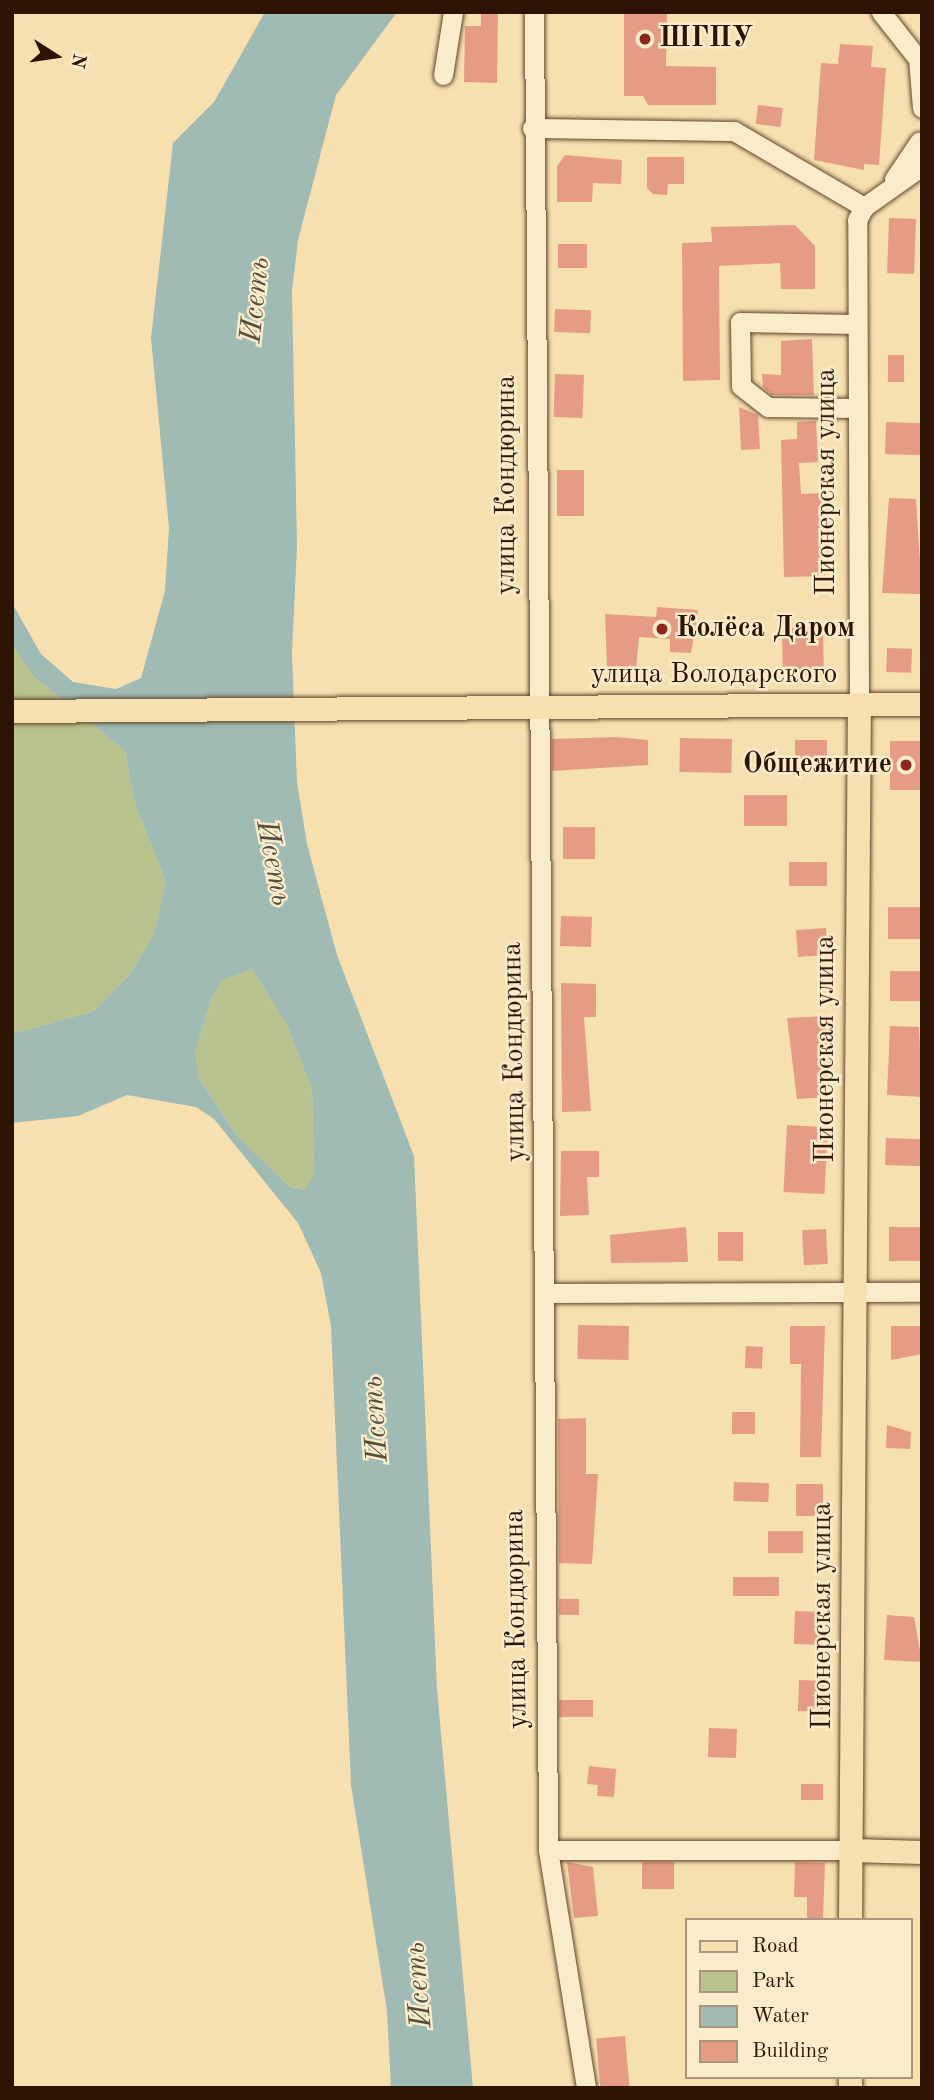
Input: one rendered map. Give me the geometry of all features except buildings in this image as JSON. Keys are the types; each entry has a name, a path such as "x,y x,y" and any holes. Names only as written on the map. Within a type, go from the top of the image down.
{"main road":[{"name":"Пионерская улица","path":"850,1918 859,704"},
{"name":"улица Володарского","path":"12,711 922,704"},
{"path":"850,1850 922,1852"}],"street":[{"path":"443,75 453,12"},
{"name":"улица Кондюрина","path":"534,12 532,128 536,706 545,1293 548,1850 586,2088"},
{"path":"881,12 920,61 922,108"},
{"path":"886,191 920,143 922,115"},
{"path":"532,128 734,131 864,206 922,166"},
{"name":"Пионерская улица","path":"859,704 855,238 864,206"},
{"path":"856,324 740,322 740,386 768,407 856,408"},
{"path":"545,1293 922,1292"},
{"path":"548,1850 850,1850"}],"green space":[{"path":"12,644 33,676 125,751 135,804 166,882 153,936 128,976 94,1011 12,1034"},
{"path":"252,969 287,1025 312,1090 314,1174 306,1190 289,1186 238,1137 199,1078 195,1052 212,998 222,980"}],"water":[{"name":"Исеть","path":"265,12 397,12 336,95 298,240 292,291 297,546 292,653 297,782 307,844 337,955 414,1156 437,1689 473,2088 391,2088 387,2011 351,1785 331,1326 321,1273 298,1223 214,1119 196,1107 127,1095 78,1116 12,1123 12,1034 94,1011 128,976 153,936 166,882 135,804 125,751 33,676 12,644 12,603 41,654 73,682 116,689 141,678 165,591 169,528 151,338 173,143 214,102","holes":["252,969 287,1025 312,1090 314,1174 305,1190 289,1186 238,1137 199,1078 195,1052 212,998 222,980"]}],"place":[{"name":"ШГПУ","path":"645,39"},
{"name":"Колёса Даром","path":"662,629"},
{"name":"Общежитие","path":"906,765"}]}
